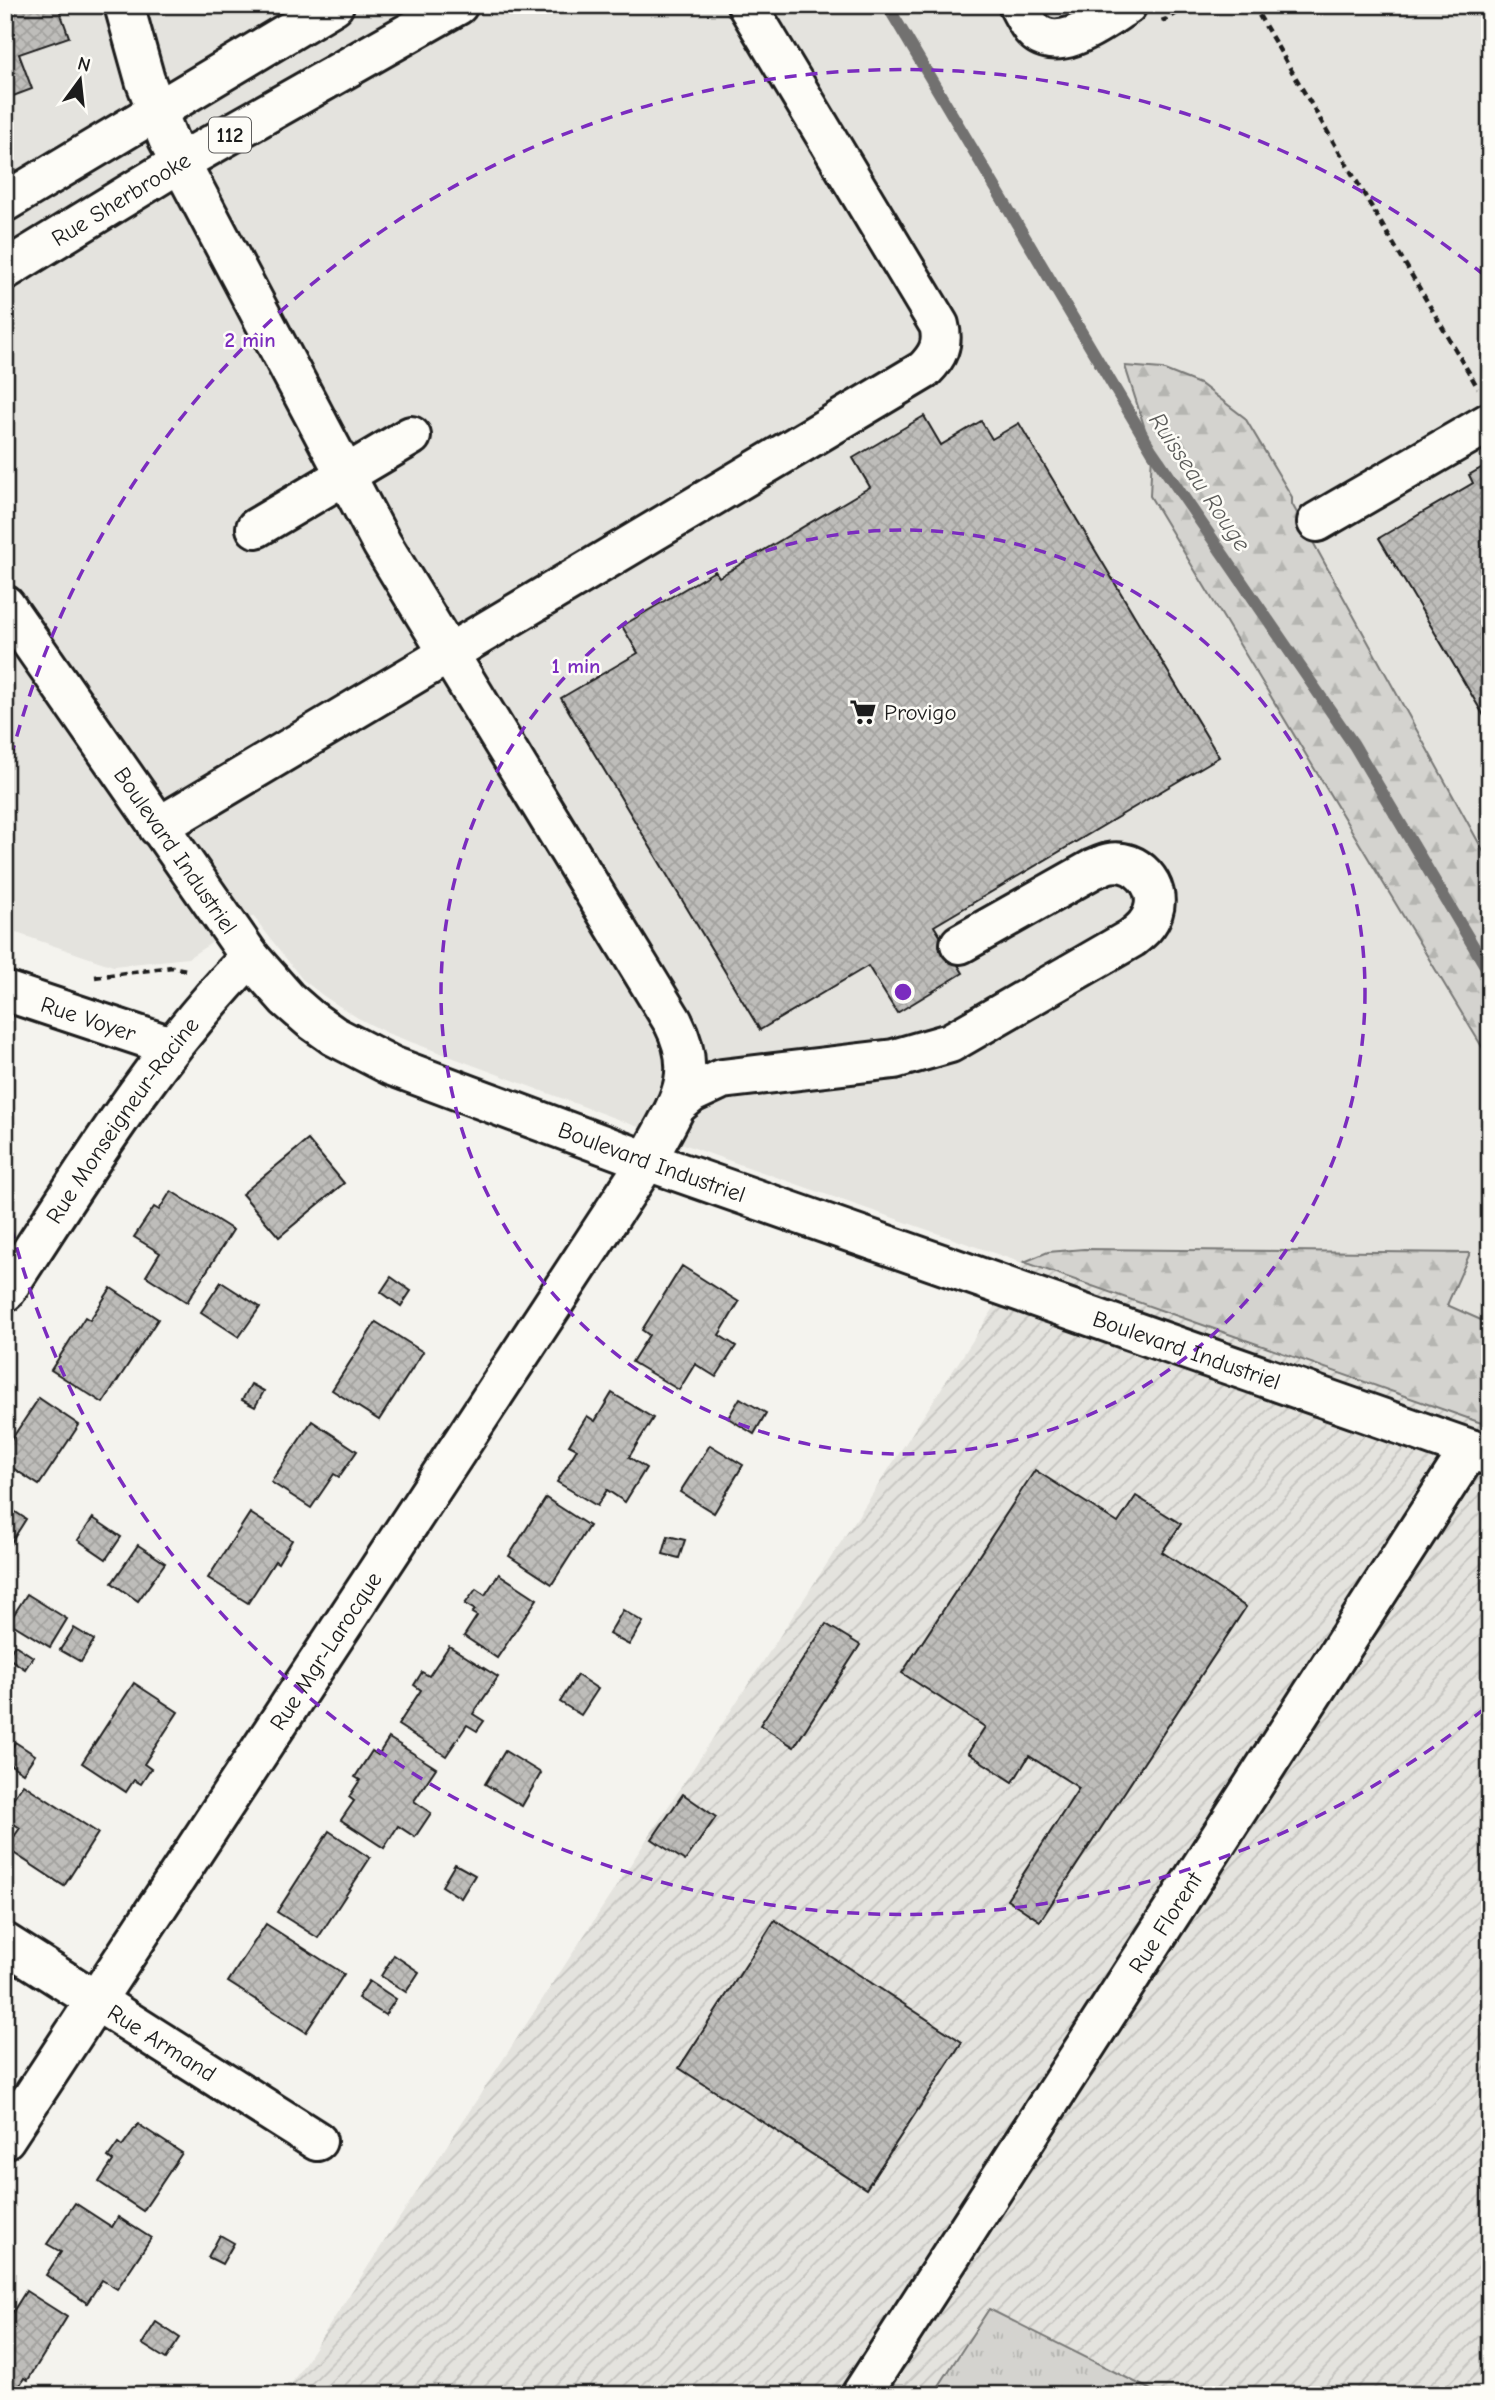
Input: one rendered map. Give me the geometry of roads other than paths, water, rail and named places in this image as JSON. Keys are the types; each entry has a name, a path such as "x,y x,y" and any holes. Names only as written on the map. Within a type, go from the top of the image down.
{"street":[{"name":"Rue Mgr-Larocque","path":"5,2139 647,1161 676,1105 687,1073 686,1054 681,1038 382,544 344,475 156,112 124,5"},
{"name":"112","path":"5,202 334,5"},
{"name":"Rue Sherbrooke","path":"5,270 181,162 458,5"},
{"path":"158,827 925,370 938,354 941,335 939,325 747,5"},
{"path":"1018,5 1032,29 1046,39 1064,39 1143,9"},
{"path":"1317,522 1486,409"},
{"path":"256,528 411,436"},
{"name":"Boulevard Industriel","path":"5,605 250,957 287,999 310,1019 363,1052 437,1084 647,1161 1480,1453"},
{"path":"676,1105 692,1093 722,1079 883,1061 950,1043 1132,938 1147,926 1154,910 1154,891 1145,874 1129,864 1111,862 1093,869 960,944"},
{"name":"Rue Monseigneur-Racine","path":"5,1292 134,1096 171,1046 222,985 250,957"},
{"name":"Rue Voyer","path":"5,991 171,1046"},
{"name":"Rue Florent","path":"861,2395 1480,1453"},
{"name":"Rue Armand","path":"5,1943 317,2141"}],"waterway":[{"name":"Ruisseau Rouge","path":"887,5 1152,451 1354,745 1490,974"}],"place":[{"name":"Provigo","path":"863,712"}]}
